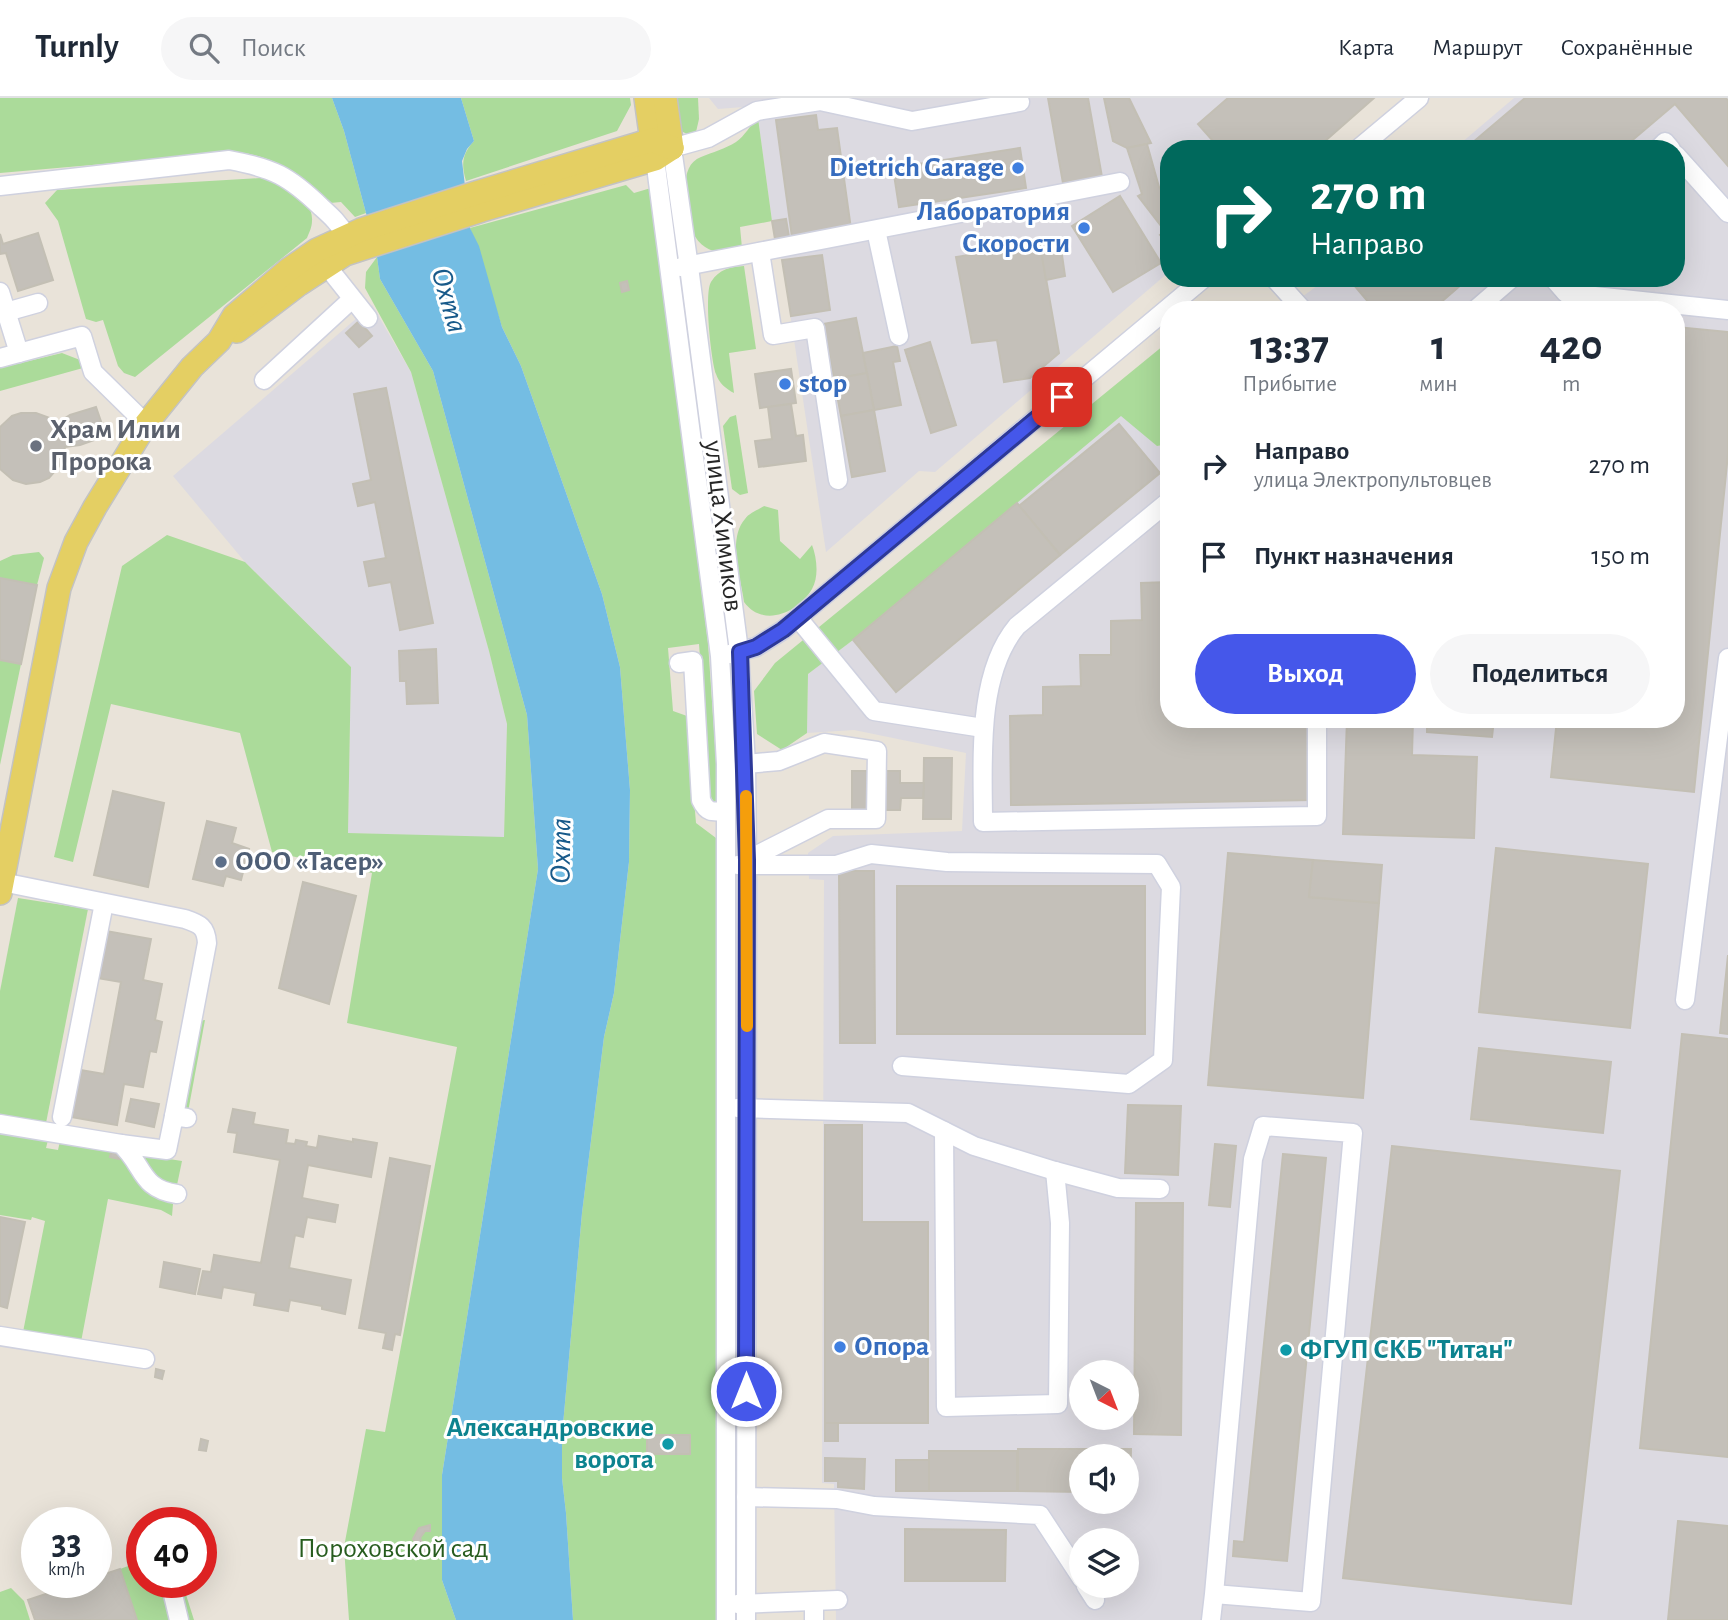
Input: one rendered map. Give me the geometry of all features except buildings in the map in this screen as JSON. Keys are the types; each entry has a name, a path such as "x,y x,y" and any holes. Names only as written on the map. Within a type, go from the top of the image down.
{"main road":[{"path":"646,98 659,149"},
{"path":"659,149 665,98"},
{"path":"219,341 234,316 288,270 317,250 659,149"},
{"path":"1,888 8,805 59,588 76,542 95,507 146,425 192,367 219,341 244,327 357,238"}],"street":[{"path":"1369,140 1419,98"},
{"path":"659,149 708,138 757,111 820,102 912,121 1020,102"},
{"name":"улица Химиков","path":"659,149 690,267 740,652 746,764 747,863 746,1612"},
{"name":"улица Химиков","path":"659,149 670,269 720,656 726,764 726,1612"},
{"path":"0,186 229,160 257,165 289,179 357,238"},
{"path":"1685,165 1728,213"},
{"path":"670,269 1120,182"},
{"path":"876,230 899,337"},
{"path":"760,252 773,335 815,328 838,480"},
{"path":"326,265 368,318"},
{"path":"1180,301 1194,287"},
{"path":"1282,287 1295,301"},
{"path":"1485,301 1502,287"},
{"path":"1561,287 1566,293 1642,301"},
{"path":"0,292 19,353"},
{"path":"264,380 351,299"},
{"path":"6,312 38,303"},
{"path":"1685,305 1728,310"},
{"path":"720,656 756,647 772,638 1160,319"},
{"path":"0,358 82,336 93,372 146,425"},
{"path":"1160,508 1017,626 1006,639 998,655 983,728 983,822 1317,816 1317,728"},
{"path":"798,618 874,710 983,728"},
{"path":"1685,1000 1728,658"},
{"path":"679,663 693,661 701,800 705,809 711,813 726,811"},
{"path":"746,764 779,761 824,743 877,751 876,819 828,819 747,863"},
{"path":"725,864 836,866 871,854 947,862 1157,864 1171,887 1163,1060 1129,1084 902,1066"},
{"path":"0,1124 167,1150 181,1116 203,1007 207,943 206,933 201,925 185,919 104,903 1,888"},
{"path":"62,1117 104,903"},
{"path":"727,1108 908,1113 974,1146 1055,1171 1118,1188 1160,1189"},
{"path":"1212,1620 1214,1594 1254,1159 1264,1126 1353,1133 1311,1602 1214,1594"},
{"path":"944,1131 946,1407 1058,1404 1060,1223 1055,1171"},
{"path":"121,1144 133,1156 143,1176 153,1187 177,1194"},
{"path":"0,1336 145,1359"},
{"path":"746,1497 837,1499 874,1506 1040,1515 1069,1559"},
{"path":"174,1598 179,1620"},
{"path":"726,1612 746,1612 814,1601 838,1600"},
{"path":"814,1601 814,1620"}],"shaded area":[{"path":"709,98 1374,98 1326,140 1160,140 1160,280 935,472 919,471 826,552 756,106 718,109"},
{"path":"1514,98 1728,98 1728,1620 836,1620 834,1484 822,1483 824,880 809,879 808,853 833,836 962,831 966,753 854,730 807,733 808,674 853,640 1122,415 1157,446 1160,446 1160,728 1685,728 1685,301 1296,301 1316,287 1685,287 1685,140 1465,140"},
{"path":"372,305 411,372 489,651 507,724 504,838 348,833 351,667 245,562 173,476"}],"green space":[{"path":"0,98 332,98 344,131 366,213 355,217 341,202 330,203 306,181 280,164 262,157 235,152 0,173"},
{"path":"461,98 630,98 631,105 617,131 466,181 464,159 474,141"},
{"path":"676,98 698,98 699,119 696,132 689,135 681,131"},
{"path":"758,118 772,221 740,227 742,248 727,252 713,251 696,239 692,231 686,190 688,170 693,162 701,157 736,142"},
{"path":"261,178 286,187 308,205 312,221 307,238 135,377 124,373 118,366 103,320 96,322 86,319 58,221 45,203 57,190"},
{"path":"626,185 634,193 651,188 708,643 719,804 714,803 710,795 699,644 668,648 673,711 687,716 696,823 716,838 718,1620 573,1620 562,1478 562,1436 582,1213 604,1037 614,993 629,862 630,790 620,667 602,594 521,366 502,327 470,228"},
{"name":"Пороховской сад","path":"377,257 380,279 433,371 527,715 538,869 442,1475 442,1580 456,1620 349,1620 344,1547 366,1429 385,1432 457,1047 347,1023 372,873 272,852 240,733 111,704 73,862 54,857 122,566 167,535 245,562 351,667 348,833 504,837 507,724 411,372 365,288 366,272"},
{"path":"744,266 756,349 729,353 734,393 723,385 716,374 710,342 708,299 711,282 721,271"},
{"path":"1160,348 1160,446 1157,446 1121,416 853,640 808,674 807,733 782,750 757,734 754,691 775,663"},
{"path":"62,353 80,360 83,368 0,391 0,368"},
{"path":"736,415 748,493 740,495 732,489 723,426 730,417"},
{"path":"764,506 778,510 780,541 800,559 812,545 816,567 816,579 806,598 789,611 770,616 752,610 744,602 736,548 737,537 745,519"},
{"path":"39,552 44,558 37,585 0,578 0,561 13,555"},
{"path":"0,660 21,664 0,765"},
{"path":"18,898 88,909 46,1123 0,1114 0,991"},
{"path":"205,1020 188,1112 183,1108 199,1021"},
{"path":"0,1134 48,1140 46,1148 58,1150 60,1141 117,1150 173,1204 172,1216 161,1210 108,1199 81,1342 23,1332 45,1221 32,1217 31,1220 0,1215"},
{"path":"143,1155 182,1161 177,1185 158,1182"},
{"path":"126,1567 126,1587 120,1569"},
{"path":"11,1588 24,1601 30,1620 0,1620 0,1592"},
{"path":"130,1598 187,1598 194,1620 137,1620"}],"water":[{"name":"Охта","path":"332,98 461,98 474,141 462,161 470,228 479,246 502,327 521,366 602,594 620,667 630,790 629,862 614,993 604,1037 582,1213 562,1436 562,1478 573,1620 456,1620 442,1580 442,1475 538,869 527,715 433,371 380,279 366,213 344,131"}],"slow traffic":[{"path":"746,796 747,1026"}],"place":[{"name":"Dietrich Garage","path":"1018,168"},
{"name":"Лаборатория Скорости","path":"1084,228"},
{"name":"stop","path":"785,384"},
{"name":"Храм Илии Пророка","path":"36,446"},
{"name":"ООО «Тасер»","path":"221,862"},
{"name":"Опора","path":"840,1347"},
{"name":"ФГУП СКБ \"Титан\"","path":"1286,1350"},
{"name":"Александровские ворота","path":"668,1444"}],"route":[{"path":"746,1391 747,860 746,764 740,652 756,647 783,630 1062,397"}]}
